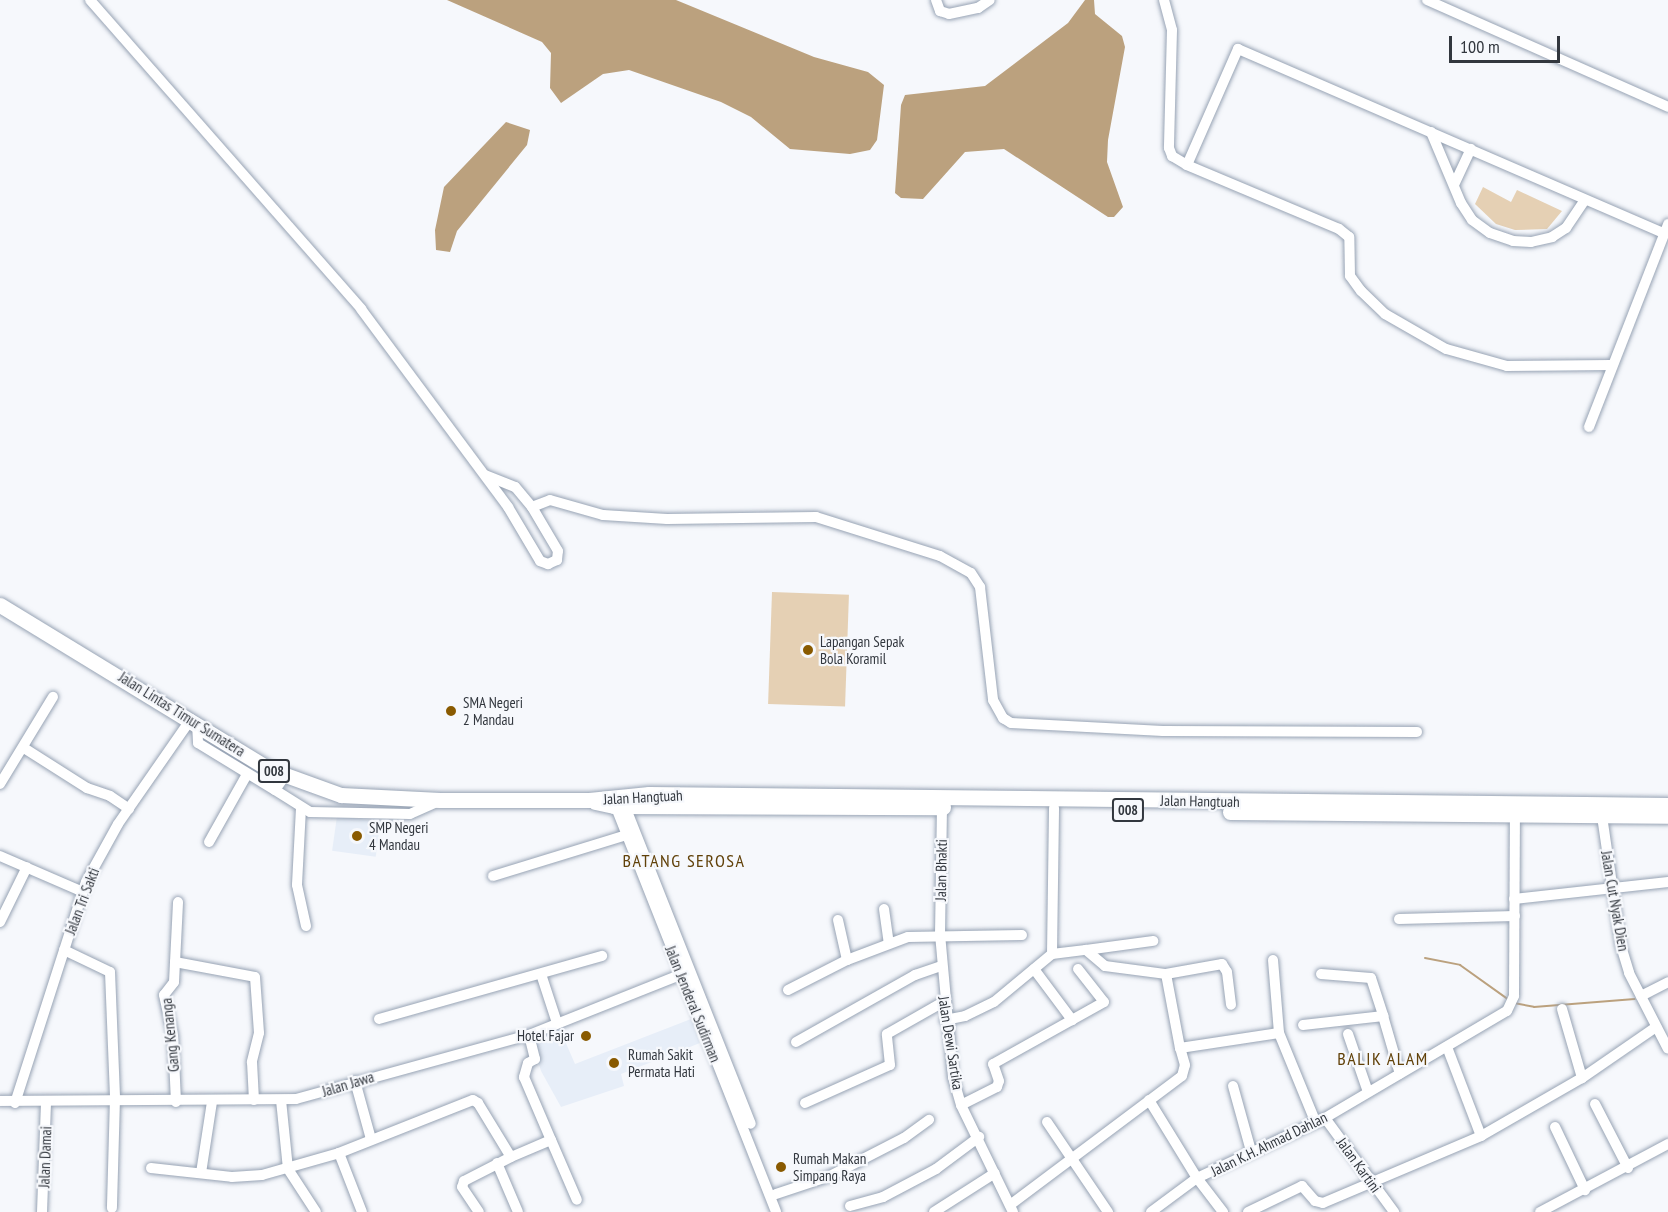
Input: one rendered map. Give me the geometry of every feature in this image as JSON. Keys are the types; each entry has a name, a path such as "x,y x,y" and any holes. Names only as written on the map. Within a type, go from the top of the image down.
{"highway":[{"name":"Jalan Lintas Timur Sumatera","path":"0,605 285,776 341,795 440,800 589,800"},
{"name":"Jalan Hangtuah","path":"589,800 848,801 1446,810 1515,817 1668,816"},
{"name":"Jalan Hangtuah","path":"848,801 942,807 1446,810 1668,805"}],"street":[{"path":"90,0 329,269 484,474 540,561 553,563 559,556 558,551 532,507 515,487 484,474"},
{"path":"936,0 940,11 949,14 978,8 990,0"},
{"path":"1164,0 1172,30 1169,148 1172,156 1187,165 1339,229 1349,237 1350,276 1361,291 1385,314 1446,349 1508,366 1611,365"},
{"path":"1426,0 1668,107"},
{"path":"1187,165 1238,49 1585,200 1666,229 1611,365 1589,427"},
{"path":"1431,132 1472,220 1490,233 1513,241 1531,242 1552,237 1566,228 1585,200"},
{"path":"1454,185 1471,149"},
{"path":"532,507 550,500 611,515 816,517 940,556 971,573 980,587 993,700 1002,718 1011,723 1139,730 1417,732"},
{"path":"0,784 24,748 52,697"},
{"path":"194,721 198,743 246,776 275,790 302,808 334,815 410,814 440,800"},
{"name":"Jalan Tri Sakti","path":"15,1103 82,892 129,809 194,721"},
{"path":"24,748 87,788 111,796 129,809"},
{"path":"209,842 246,776"},
{"path":"275,790 285,776"},
{"name":"Jalan Jenderal Sudirman","path":"618,801 626,835 672,938 680,975 748,1134 776,1212"},
{"name":"Jalan Jenderal Sudirman","path":"618,801 783,1212"},
{"name":"Jalan Bhakti","path":"940,934 942,807"},
{"path":"302,808 297,885 306,926"},
{"path":"1052,954 1054,808"},
{"name":"Jalan Cut Nyak Dien","path":"1602,816 1621,946 1641,996 1668,1049"},
{"name":"Jalan K.H. Ahmad Dahlan","path":"1151,1212 1197,1178 1320,1120 1447,1047 1513,1001 1515,817"},
{"path":"493,876 626,835"},
{"path":"0,856 82,892"},
{"path":"0,922 27,867"},
{"path":"1514,899 1668,882"},
{"name":"Gang Kenanga","path":"176,1102 173,1036 164,995 173,987 178,902"},
{"path":"884,909 889,944"},
{"path":"1399,919 1515,916"},
{"path":"838,920 847,960"},
{"path":"788,990 847,960 889,944 940,934 1022,935"},
{"name":"Jalan Dewi Sartika","path":"940,934 945,1020 962,1105 979,1137 1011,1210"},
{"path":"945,1020 965,1016 994,1002 1052,954 1153,941"},
{"path":"64,950 110,972 115,1098 112,1208"},
{"path":"1086,950 1105,966 1166,974 1222,964 1227,972 1231,1005"},
{"path":"379,1019 603,956"},
{"name":"Jalan Kartini","path":"1273,960 1279,1033 1320,1120 1394,1212"},
{"path":"175,962 255,977 259,1033 252,1062 254,1100"},
{"path":"796,1042 915,975 941,966"},
{"path":"1034,969 1072,1020"},
{"path":"962,1105 997,1087 993,1064 1104,1000 1077,969"},
{"path":"541,974 557,1023"},
{"path":"1011,1210 1184,1074 1166,974"},
{"path":"1321,974 1371,978 1400,1074"},
{"name":"Jalan Jawa","path":"0,1101 15,1103 115,1098 176,1102 281,1100 529,1035 680,975"},
{"path":"1641,996 1668,982"},
{"path":"805,1103 890,1065 887,1034 943,1002"},
{"path":"1562,1009 1582,1078"},
{"path":"1303,1025 1383,1016"},
{"path":"1248,1212 1300,1186 1307,1187 1315,1201 1323,1203 1481,1136 1582,1078 1656,1027"},
{"path":"1180,1048 1279,1033"},
{"path":"1348,1034 1368,1092"},
{"path":"529,1035 535,1059 528,1063 524,1077 577,1200"},
{"path":"1447,1047 1481,1136"},
{"path":"355,1082 371,1139"},
{"path":"1233,1086 1251,1151"},
{"path":"281,1100 288,1169 316,1212"},
{"path":"152,1168 232,1177 288,1169 339,1152 472,1100 478,1102 511,1157"},
{"path":"1149,1100 1197,1178 1223,1212"},
{"name":"Jalan Damai","path":"42,1212 46,1102"},
{"path":"201,1173 212,1102"},
{"path":"1595,1104 1628,1168"},
{"path":"776,1194 830,1176 904,1138 929,1120"},
{"path":"1047,1122 1108,1212"},
{"path":"1555,1127 1585,1190"},
{"path":"850,1206 883,1197 936,1169 979,1137"},
{"path":"479,1212 463,1183 497,1163 551,1140"},
{"path":"1540,1212 1628,1168 1668,1144"},
{"path":"339,1152 362,1212"},
{"path":"497,1163 518,1212"},
{"path":"934,1212 995,1173"}],"shaded area":[{"path":"447,0 676,0 814,57 868,72 884,85 877,140 870,150 850,154 790,149 751,117 721,102 629,70 603,74 561,103 550,88 551,53 542,42"},
{"path":"1085,0 1094,0 1095,14 1122,36 1125,47 1108,140 1107,162 1123,207 1114,217 1108,217 1004,149 965,152 923,199 901,198 895,193 901,105 905,95 985,86 1068,23"},
{"path":"506,122 530,130 527,145 457,231 450,252 436,250 435,230 444,187"},
{"path":"1483,187 1511,202 1517,190 1562,211 1547,229 1515,230 1496,224 1475,204"},
{"name":"Lapangan Sepak Bola Koramil","path":"772,592 849,595 845,707 768,704"},
{"name":"SMP Negeri 4 Mandau","path":"337,816 381,822 376,857 332,851"},
{"name":"Rumah Sakit Permata Hati","path":"691,1019 700,1043 621,1074 624,1086 561,1107 541,1071 531,1037 558,1025 575,1064"}],"waterway":[{"path":"1425,958 1460,965 1509,1000"},
{"path":"1514,1003 1534,1007 1635,999"}],"place":[{"name":"Lapangan Sepak Bola Koramil","path":"808,650"},
{"name":"SMA Negeri 2 Mandau","path":"451,711"},
{"name":"SMP Negeri 4 Mandau","path":"357,836"},
{"name":"Hotel Fajar","path":"586,1036"},
{"name":"Rumah Sakit Permata Hati","path":"614,1063"},
{"name":"Rumah Makan Simpang Raya","path":"781,1167"}],"district":[{"name":"BATANG SEROSA","path":"684,861"},
{"name":"BALIK ALAM","path":"1383,1059"}]}
